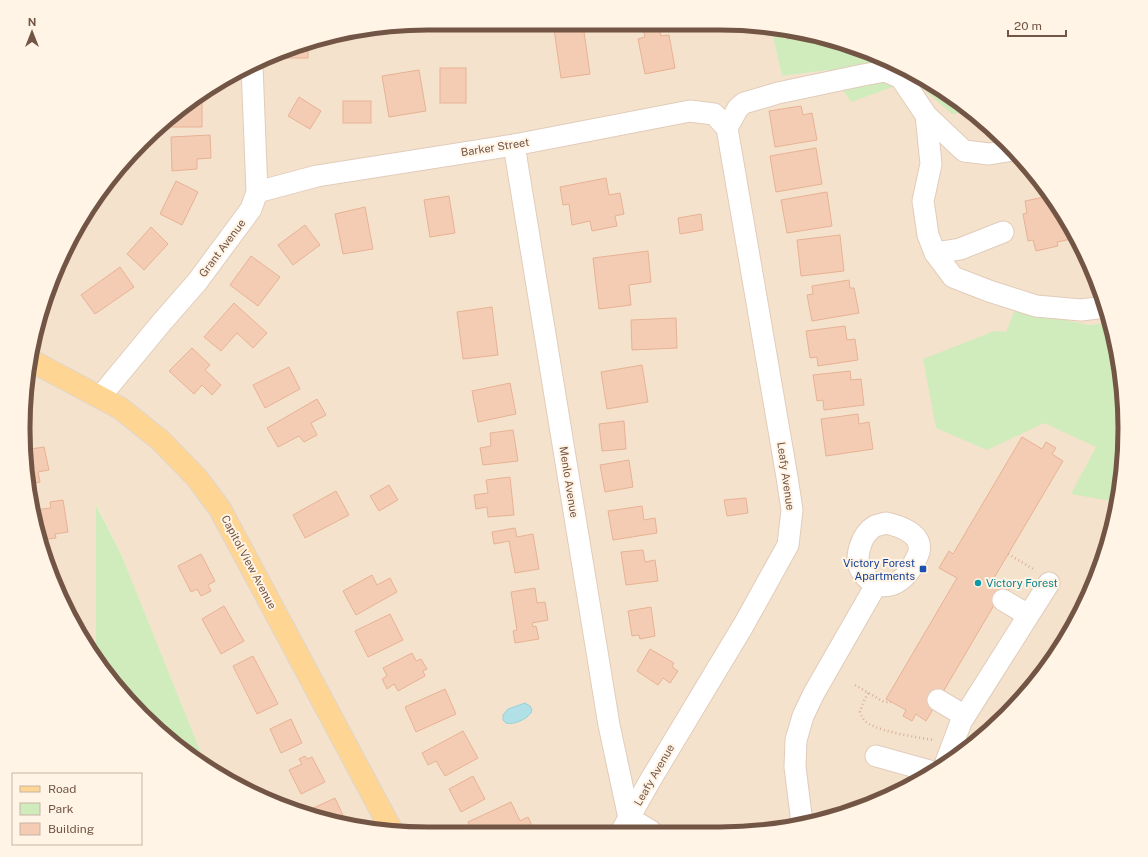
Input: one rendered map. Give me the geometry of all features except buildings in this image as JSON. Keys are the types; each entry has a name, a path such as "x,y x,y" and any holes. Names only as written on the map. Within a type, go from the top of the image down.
{"main road":[{"name":"Capitol View Avenue","path":"36,363 120,408 160,440 197,478 220,509 389,825"}],"street":[{"name":"Grant Avenue","path":"100,397 197,282 251,209 257,192 252,71"},
{"path":"727,128 738,108 744,104 778,93 885,71 901,78 926,115 964,151 989,154 1005,151"},
{"name":"Barker Street","path":"257,192 317,176 514,145 690,111 714,114 727,128"},
{"path":"926,115 931,164 923,200 928,235 935,253 953,277 989,291 1036,306 1081,310 1099,308"},
{"name":"Leafy Avenue","path":"625,825 743,626 788,545 792,510 727,128"},
{"name":"Menlo Avenue","path":"514,145 625,825"},
{"path":"935,253 960,249 1003,232"},
{"path":"949,753 961,722 1028,615 1045,578"},
{"path":"801,818 795,767 796,740 803,716 814,693 876,585"},
{"path":"1003,600 1028,615"},
{"path":"938,700 965,716"},
{"path":"876,756 926,770"}],"path":[{"path":"1008,554 1045,578"},
{"path":"855,685 884,702 891,702"},
{"path":"868,693 860,712 863,719 870,724 949,753"}],"shaded area":[{"path":"428,30 746,31 772,33 782,76 829,70 865,57 896,71 919,83 962,112 1001,147 1036,186 1065,229 1088,276 1104,325 1115,376 1118,428 1117,455 1115,481 1104,532 1097,557 1077,605 1065,628 1036,671 1001,710 982,728 962,745 919,774 872,797 848,806 772,824 720,827 402,826 376,824 325,813 300,806 252,786 229,774 203,757 121,554 97,506 96,648 71,605 51,557 33,481 30,428 33,376 44,325 60,276 83,229 112,186 129,166 166,129 207,97 229,83 276,60 325,44 376,33"}],"green space":[{"path":"772,33 823,44 872,60 919,83 962,112 952,114 922,88 898,85 851,102 829,70 782,76"},
{"path":"1015,310 1089,325 1104,324 1115,376 1117,402 1117,455 1115,481 1111,501 1071,494 1096,447 1044,423 987,450 936,428 923,359 994,331 1006,332"},
{"path":"96,505 121,554 203,757 186,745 147,710 112,671 96,648"}],"water":[{"path":"525,703 530,706 532,710 526,718 512,723 506,723 503,720 503,715 508,709"}],"place":[{"name":"Victory Forest Apartments","path":"923,569"},
{"name":"Victory Forest","path":"978,583"}]}
